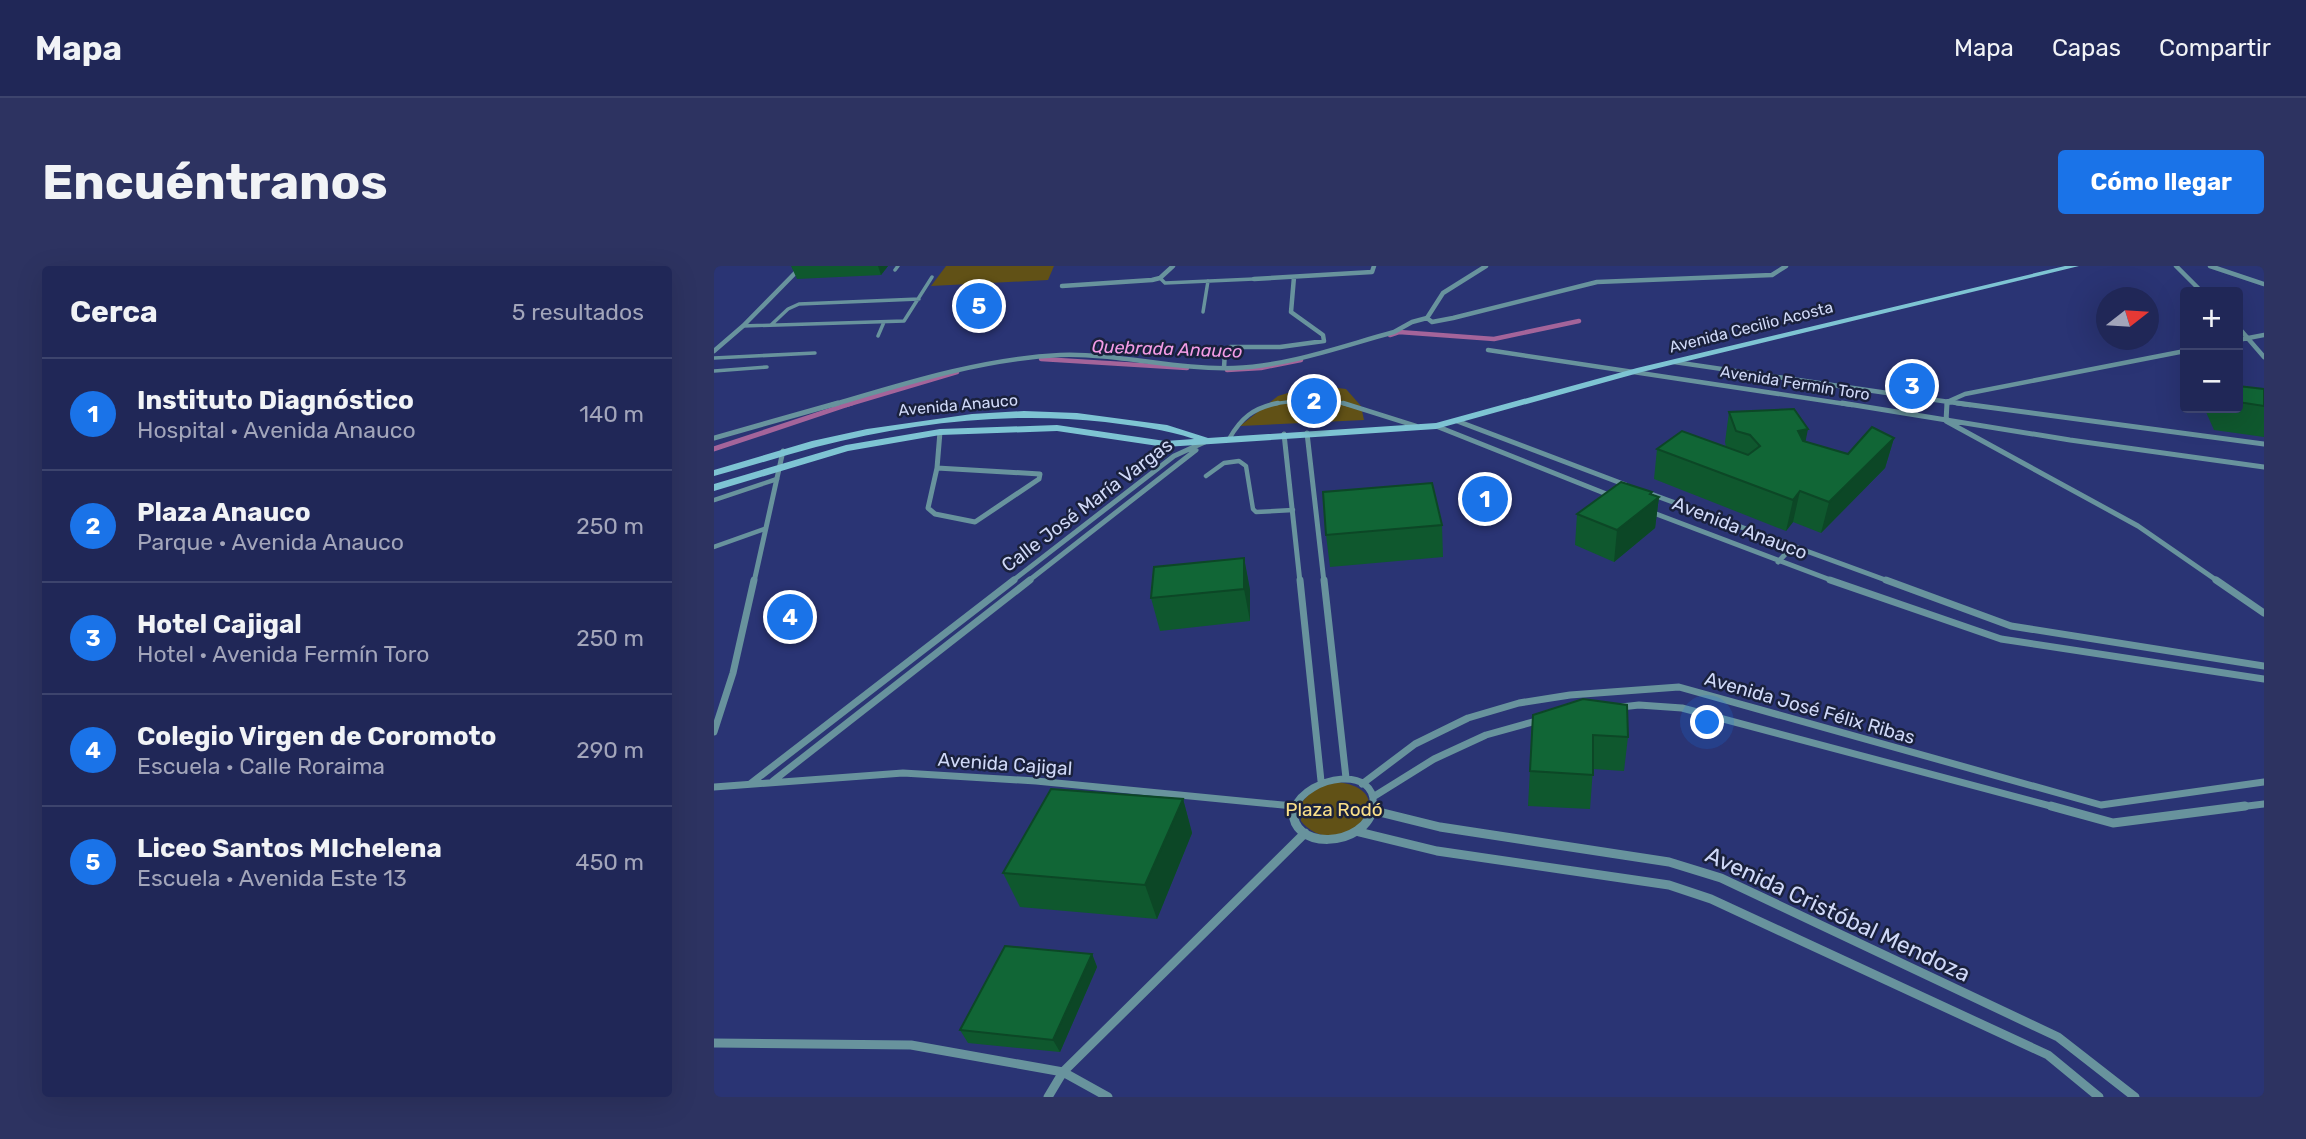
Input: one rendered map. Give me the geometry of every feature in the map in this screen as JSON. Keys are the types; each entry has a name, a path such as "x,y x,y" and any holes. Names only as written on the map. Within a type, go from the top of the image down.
{"main road":[{"name":"Avenida Cecilio Acosta","path":"1436,426 1640,370 2076,266"},
{"name":"Avenida Anauco","path":"714,473 783,451 902,425 1018,415 1106,418 1184,431 1208,440"},
{"name":"Avenida Anauco","path":"714,488 779,467 877,441 940,432 1057,428 1165,444 1436,426"}],"street":[{"path":"714,351 743,327 802,266"},
{"path":"1062,286 1160,278 1173,266"},
{"path":"1160,278 1165,283 1294,277 1372,272 1374,266"},
{"path":"714,438 797,418 981,364 1055,355 1224,368 1254,366 1291,358 1394,332 1412,322 1427,318 1443,293 1486,266"},
{"path":"1427,318 1432,322 1453,318 1597,282 1772,275 1786,266"},
{"path":"2176,266 2197,287"},
{"path":"2210,266 2264,284"},
{"path":"1224,368 1225,351 1230,347 1280,347 1324,341 1323,335 1291,312 1294,277"},
{"path":"1203,312 1208,281"},
{"path":"2243,332 2264,356"},
{"path":"2243,340 2264,335"},
{"name":"Avenida Fermín Toro","path":"1489,350 1640,370 1946,421 2264,467"},
{"path":"2180,352 1965,394 1947,402 1946,421 2138,526 2264,613"},
{"name":"Avenida Fermín Toro","path":"1674,362 2264,444"},
{"path":"1457,421 1633,488"},
{"name":"Avenida Anauco","path":"1436,426 1622,500"},
{"path":"937,468 1033,472 1040,474 1040,478 983,519 969,522 935,514 928,508 937,468 940,432"},
{"path":"1307,433 1346,778"},
{"path":"1284,434 1321,781"},
{"name":"Calle José María Vargas","path":"750,784 1174,456 1208,440"},
{"name":"Calle José María Vargas","path":"772,782 1208,440"},
{"path":"714,732 733,673 783,451"},
{"name":"Avenida Anauco","path":"1646,492 2011,625 2264,666"},
{"name":"Avenida Anauco","path":"1648,511 1778,562 2001,639 2264,679"},
{"path":"1778,562 1792,547"},
{"path":"1017,577 1029,580"},
{"name":"Avenida José Félix Ribas","path":"1362,784 1415,744 1468,719 1518,703 1570,695 1679,687 2101,805 2264,782"},
{"name":"Avenida José Félix Ribas","path":"1612,709 1639,705 1682,708 2113,822 2264,804"},
{"path":"1373,797 1434,759 1486,735 1546,719"},
{"name":"Avenida Cajigal","path":"714,787 904,773 1036,781 1293,806"},
{"path":"1346,778 1362,784 1373,797 1375,811 1359,832 1341,839 1328,840 1305,833 1293,818 1293,806 1303,791 1321,781 1346,778"},
{"name":"Avenida Cristóbal Mendoza","path":"1375,811 1440,827 1669,862 1721,878 2058,1037 2135,1097"},
{"name":"Avenida Cristóbal Mendoza","path":"1359,832 1437,851 1669,885 1711,899 2048,1055 2099,1097"},
{"path":"1048,1097 1063,1073 1305,833"},
{"path":"714,1044 911,1045 1063,1073 1108,1097"}],"lane":[{"path":"743,327 904,321 932,277"},
{"path":"771,325 788,309 799,304 919,299"},
{"path":"878,336 884,322"},
{"path":"714,358 815,353"},
{"path":"714,370 767,367"},
{"path":"1229,439 1240,420 1260,407 1284,402 1339,402 1420,427"},
{"path":"1206,476 1224,463 1239,461 1246,466 1253,509 1256,512 1293,510"},
{"path":"714,499 776,479"},
{"path":"714,547 764,529"}],"green space":[{"path":"946,266 1054,266 1048,280 931,286"},
{"path":"1314,385 1346,389 1361,406 1364,420 1240,426 1278,396"},
{"name":"Plaza Rodó","path":"1338,782 1359,788 1368,799 1368,811 1361,822 1348,832 1333,836 1316,833 1301,821 1301,803 1315,788"}],"building":[{"path":"2243,387 2264,389 2264,406 2243,403"},
{"path":"1794,409 1808,429 1798,431 1803,441 1848,454 1872,427 1894,438 1829,502 1800,491 1793,500 1657,449 1682,431 1748,455 1760,446 1750,435 1736,431 1729,412"},
{"path":"1621,482 1659,497 1617,530 1577,514"},
{"path":"1432,483 1442,525 1326,535 1323,492"},
{"path":"1244,558 1244,589 1151,598 1154,567"},
{"path":"1583,699 1627,705 1628,737 1593,735 1593,775 1530,771 1533,715"},
{"path":"1051,789 1183,799 1145,885 1003,873"},
{"path":"1005,946 1092,954 1053,1040 960,1030"}],"waterway":[{"name":"Quebrada Anauco","path":"1390,335 1399,332 1494,339 1579,321"},
{"name":"Quebrada Anauco","path":"1041,359 1187,368"},
{"name":"Quebrada Anauco","path":"1227,370 1261,368 1301,360"},
{"name":"Quebrada Anauco","path":"846,405 957,372"},
{"name":"Quebrada Anauco","path":"846,405 852,403"},
{"name":"Quebrada Anauco","path":"714,449 846,405"}],"place":[{"name":"Liceo Santos MIchelena","path":"979,306"},
{"name":"Hotel Cajigal","path":"1912,386"},
{"name":"Plaza Anauco","path":"1314,401"},
{"name":"Instituto Diagnóstico","path":"1485,499"},
{"name":"Colegio Virgen de Coromoto","path":"790,617"}]}
